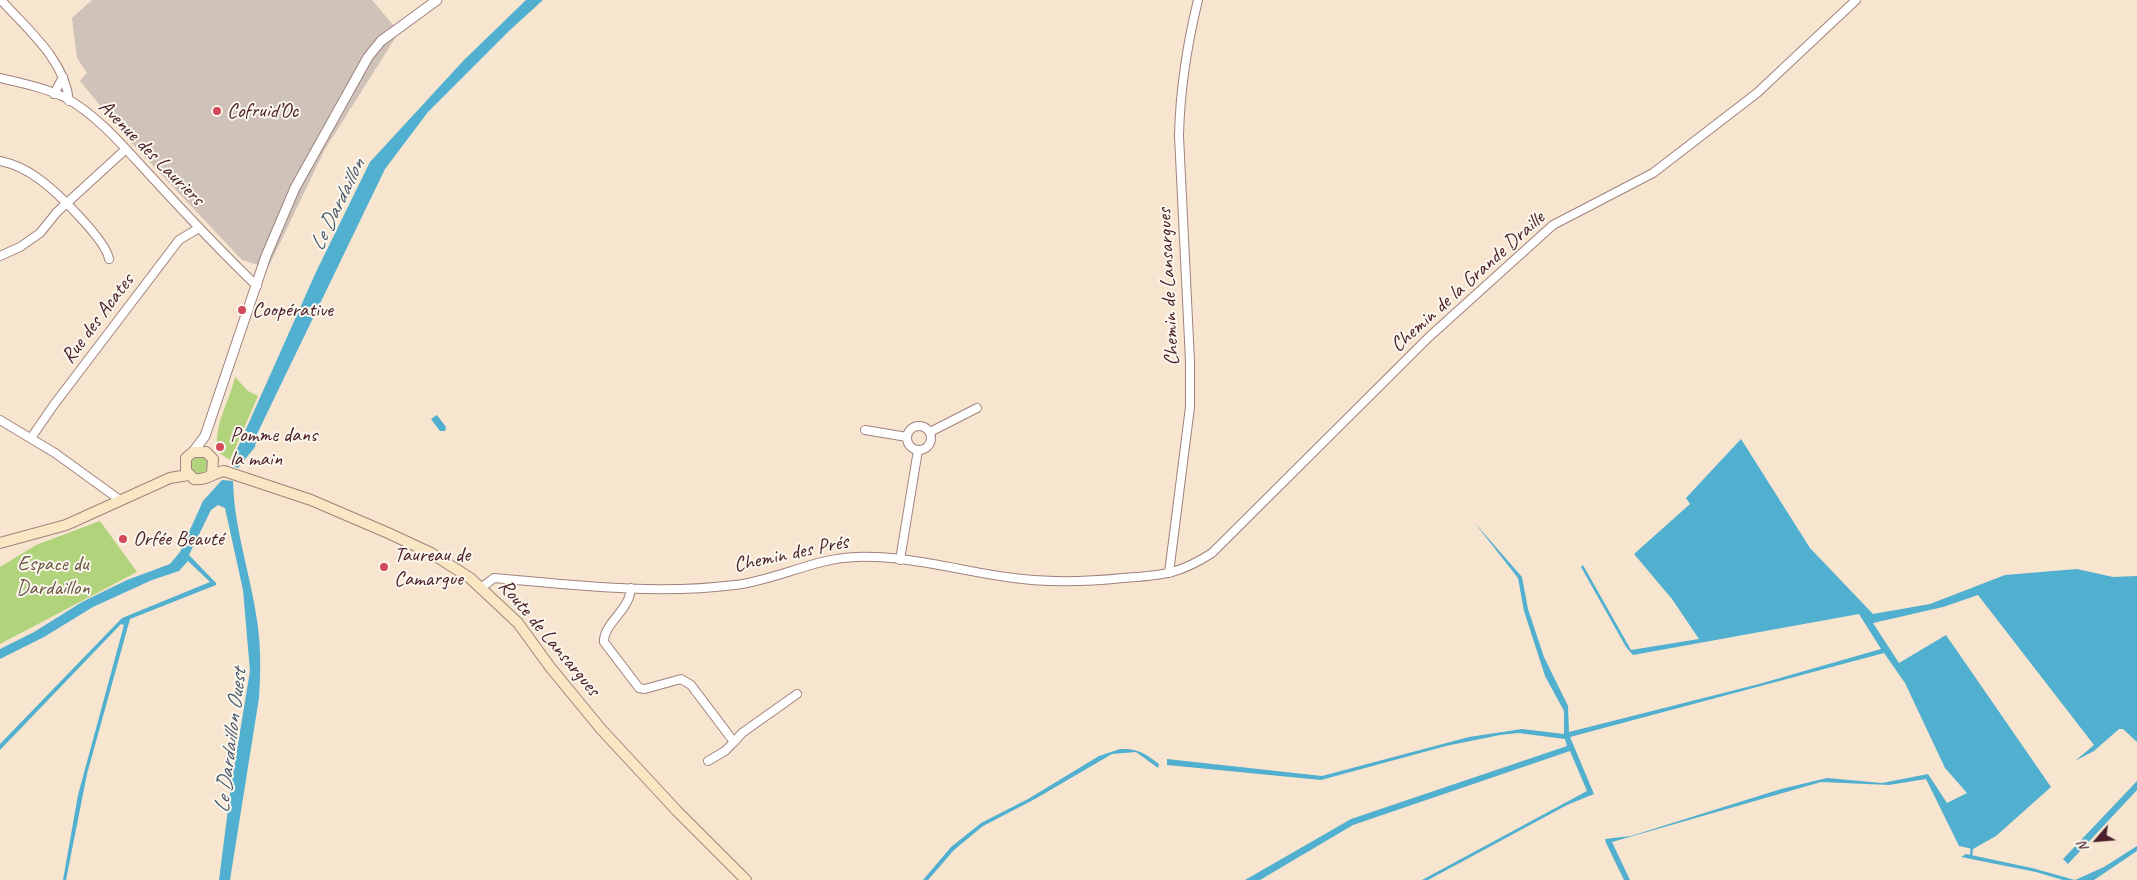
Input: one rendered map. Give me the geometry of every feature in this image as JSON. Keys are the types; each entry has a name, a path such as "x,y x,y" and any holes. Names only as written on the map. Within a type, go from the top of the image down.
{"main road":[{"path":"0,543 66,525 170,478 188,475 199,480 213,468 206,452 193,452 170,478"},
{"path":"185,462 188,475"},
{"name":"Route de Lansargues","path":"213,468 311,500 431,553 455,567 481,588 518,624 550,667 601,729 677,812 746,880"}],"street":[{"path":"1,0 48,52 63,76 69,101"},
{"path":"193,452 205,436 266,256 295,188 363,65 381,40 437,0"},
{"name":"Chemin de Lansargues","path":"1169,573 1190,407 1190,361 1179,136 1186,54 1198,0"},
{"name":"Chemin de la Grande Draille","path":"1169,573 1181,571 1212,553 1429,337 1553,226 1653,172 1757,93 1853,1"},
{"path":"54,94 63,76"},
{"name":"Avenue des Lauriers","path":"0,78 54,94 84,110 126,149 199,228 257,286"},
{"path":"0,256 40,233 66,204 126,149"},
{"path":"0,161 24,170 37,178 66,204 104,244 110,259"},
{"name":"Rue des Acates","path":"31,438 53,406 179,240 199,228"},
{"path":"930,432 977,408"},
{"path":"0,420 81,470 120,500"},
{"path":"917,426 924,427 930,432 930,443 925,449 918,450 911,447 907,437 910,430 917,426"},
{"path":"865,430 907,437"},
{"path":"205,436 206,452"},
{"path":"900,560 918,450"},
{"path":"105,490 105,506"},
{"name":"Chemin des Prés","path":"481,588 494,578 631,588 685,589 736,585 839,558 858,557 900,560 1040,580 1084,581 1169,573"},
{"path":"631,588 627,604 606,634 606,646 639,688 645,689 676,679 688,681 734,742"},
{"path":"708,761 725,751 742,733 797,694"}],"shaded area":[{"path":"92,0 372,0 399,32 325,149 268,268 242,260 126,137 80,81 87,73 77,58 72,18"}],"green space":[{"path":"235,377 248,391 258,396 230,460 218,452 217,442 220,423"},
{"path":"199,456 205,459 208,465 205,471 199,474 193,471 190,465 193,459"},
{"name":"Espace du Dardaillon","path":"100,521 137,572 0,644 0,567 36,545"}],"water":[{"path":"526,0 543,0 509,31 428,112 385,169 257,434 255,447 238,468 230,465 316,272 370,162 464,60"},
{"path":"437,415 446,427 445,431 440,431 431,419"},
{"path":"1741,439 1810,548 1873,614 1930,604 2005,575 2077,569 2113,577 2137,576 2137,742 2123,729 2119,729 2094,751 2075,761 2094,745 1978,595 1943,607 1873,623 1899,663 1946,635 2051,787 1996,836 1973,849 1959,846 1926,779 1889,785 1821,782 1612,842 1630,880 1624,880 1606,843 1605,839 1631,836 1781,789 1827,778 1882,783 1928,774 1947,803 1967,793 1945,768 1905,683 1884,653 1570,737 1594,794 1567,805 1428,880 1422,880 1587,791 1570,751 1353,825 1260,880 1245,880 1351,819 1567,746 1565,739 1518,733 1500,735 1446,746 1321,780 1167,765 1167,759 1322,776 1469,737 1522,729 1564,734 1564,711 1545,676 1524,611 1518,578 1474,522 1522,577 1528,609 1544,657 1568,706 1569,732 1759,684 1881,649 1859,614 1633,655 1626,647 1581,567 1583,565 1631,650 1699,639 1672,599 1634,554 1690,504 1686,498"},
{"path":"222,480 233,481 236,515 258,624 260,656 259,698 230,880 219,880 230,793 250,671 243,590 225,508 218,505 211,510 189,555 216,585 130,619 87,774 66,880 63,880 78,795 124,625 121,624 0,750 0,744 122,618 210,582 188,561 179,571 152,580 93,607 44,637 0,659 0,649 34,632 82,602 127,580 170,564 180,552 203,501"},
{"path":"1120,749 1136,750 1145,754 1159,764 1158,768 1136,752 1112,754 1035,799 983,826 954,850 928,880 923,880 951,847 981,823 1028,799 1099,756"},
{"path":"2137,781 2137,790 2068,864 2063,859"},
{"path":"2137,846 2137,851 2094,880 2075,880 2104,867"},
{"path":"1966,854 2032,868 2075,880 2063,880 2036,872 1961,857"}],"waterway":[{"path":"1971,857 1972,846"}],"place":[{"name":"Cofruid’Oc","path":"217,111"},
{"name":"Coopérative","path":"242,310"},
{"name":"Pomme dans la main","path":"220,447"},
{"name":"Orfée Beauté","path":"123,539"},
{"name":"Taureau de Camargue","path":"384,567"}],"water label":[{"name":"Le Dardaillon","path":"338,205"},
{"name":"Le Dardaillon Ouest","path":"231,741"}]}
